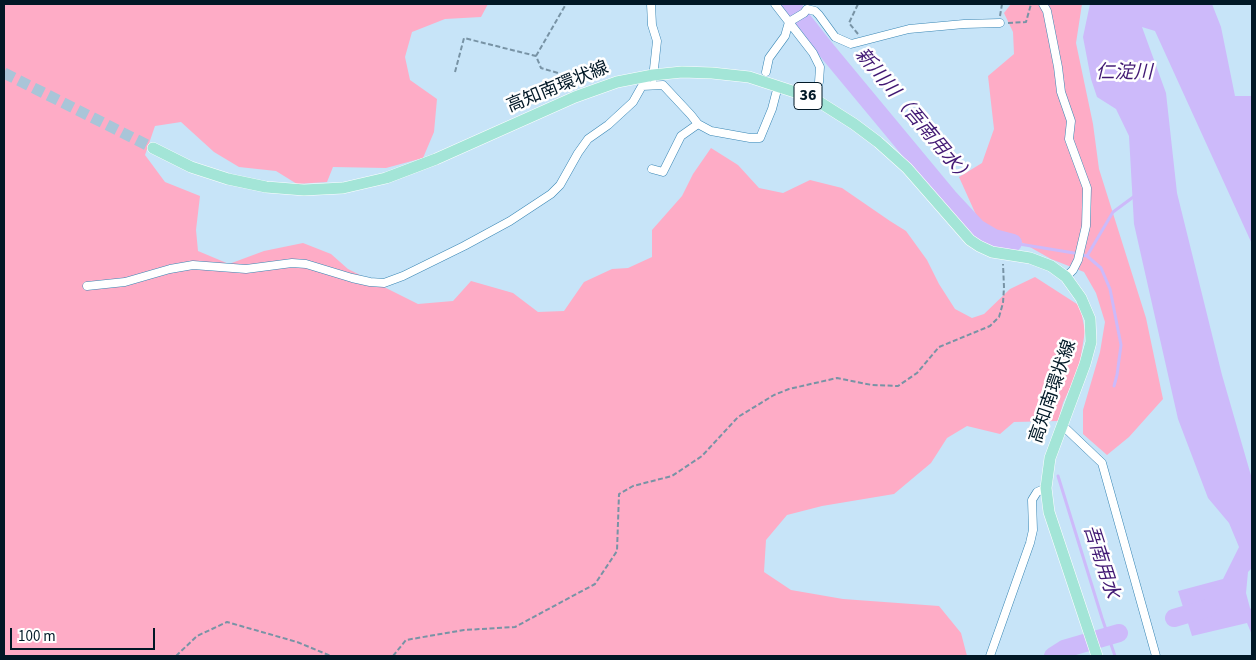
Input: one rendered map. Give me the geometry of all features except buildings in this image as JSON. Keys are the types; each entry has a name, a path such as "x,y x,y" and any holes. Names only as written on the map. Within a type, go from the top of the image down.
{"main road":[{"name":"高知南環状線","path":"152,148 191,167 228,179 266,187 304,190 343,188 386,178 436,159 575,97 617,82 653,80 682,72 712,73 749,78 812,98 854,124 878,142 906,168 970,240 992,252 1030,258 1051,266 1066,277 1081,298 1090,319 1091,342 1085,364 1050,458 1046,488 1049,512 1097,656"}],"street":[{"path":"652,4 652,25 657,41 653,80"},
{"path":"775,4 792,21 820,67 820,82 812,98"},
{"path":"1043,4 1047,10 1061,92 1071,121 1069,139 1087,188 1086,226 1078,260 1073,270 1066,277"},
{"path":"766,72 769,58 785,36 792,21 806,9 814,11 819,15 835,36 851,44 909,29 1000,23"},
{"path":"653,80 663,85 698,124 711,131 750,138 760,138 772,109 778,86"},
{"path":"87,286 125,282 170,269 193,265 246,269 292,263 306,264 370,282 384,283 487,234 550,194 560,185 588,139 608,125 633,102 642,86 653,80"},
{"path":"652,168 663,172 681,136 698,124"},
{"path":"1062,425 1102,463 1156,656"},
{"path":"990,656 1030,543 1032,500 1037,492 1046,488"}],"path":[{"path":"536,56 566,4"},
{"path":"858,4 848,23 864,41"},
{"path":"1002,4 1000,23 1026,22 1031,4"},
{"path":"455,72 464,38 536,56"},
{"path":"536,56 541,68 585,81 594,78"},
{"path":"393,656 406,640 464,630 515,627 595,584 617,551 619,494 633,486 672,476 702,456 738,417 774,395 788,389 837,378 872,385 898,386 917,373 939,348 990,326 999,317 1003,304 1003,254"},
{"path":"176,656 197,636 227,622 297,642 331,656"}],"shaded area":[{"path":"4,4 488,4 481,17 445,19 412,32 405,57 410,80 437,99 434,132 423,158 386,168 333,167 327,182 297,184 276,171 239,167 214,152 181,122 155,126 145,155 165,182 200,196 196,230 198,251 229,264 264,251 303,243 331,254 348,269 418,304 453,301 471,281 513,293 538,312 564,311 584,282 612,269 628,268 652,257 652,230 682,196 693,174 711,148 738,165 759,188 783,193 810,180 842,188 906,231 927,260 955,309 972,318 984,314 1010,289 1035,277 1080,306 1085,331 1079,368 1063,403 1058,421 1014,422 1000,434 967,426 947,438 931,463 894,494 822,506 787,515 766,540 764,572 791,590 843,599 939,606 961,633 967,656 4,656"},
{"path":"1011,4 1082,4 1076,43 1093,124 1099,169 1146,318 1163,399 1129,437 1107,455 1083,434 1083,410 1100,352 1105,322 1096,293 1084,272 1051,259 1021,242 999,234 977,217 959,177 982,163 994,129 988,76 1014,54 1013,32 1004,13"}],"water":[{"name":"仁淀川","path":"1090,4 1212,4 1221,27 1235,96 1252,96 1252,244 1155,31 1142,27 1166,93 1177,193 1222,375 1252,479 1252,568 1248,572 1246,593 1252,610 1252,635 1247,623 1192,636 1178,591 1223,579 1239,547 1229,523 1208,498 1178,419 1134,224 1129,136 1116,109 1097,97 1091,79 1083,37"}],"waterway":[{"name":"新川川（吾南用水）","path":"790,4 950,199 977,228 994,238 1013,243"},
{"path":"1087,256 1113,212 1136,195"},
{"path":"1013,243 1074,253"},
{"path":"1082,255 1087,256 1101,268 1110,289 1121,345 1114,386"},
{"name":"吾南用水","path":"1058,476 1115,656"},
{"path":"1174,618 1208,608"},
{"path":"1053,656 1064,649 1119,633"}],"tunnel":[{"path":"4,73 153,148"}]}
